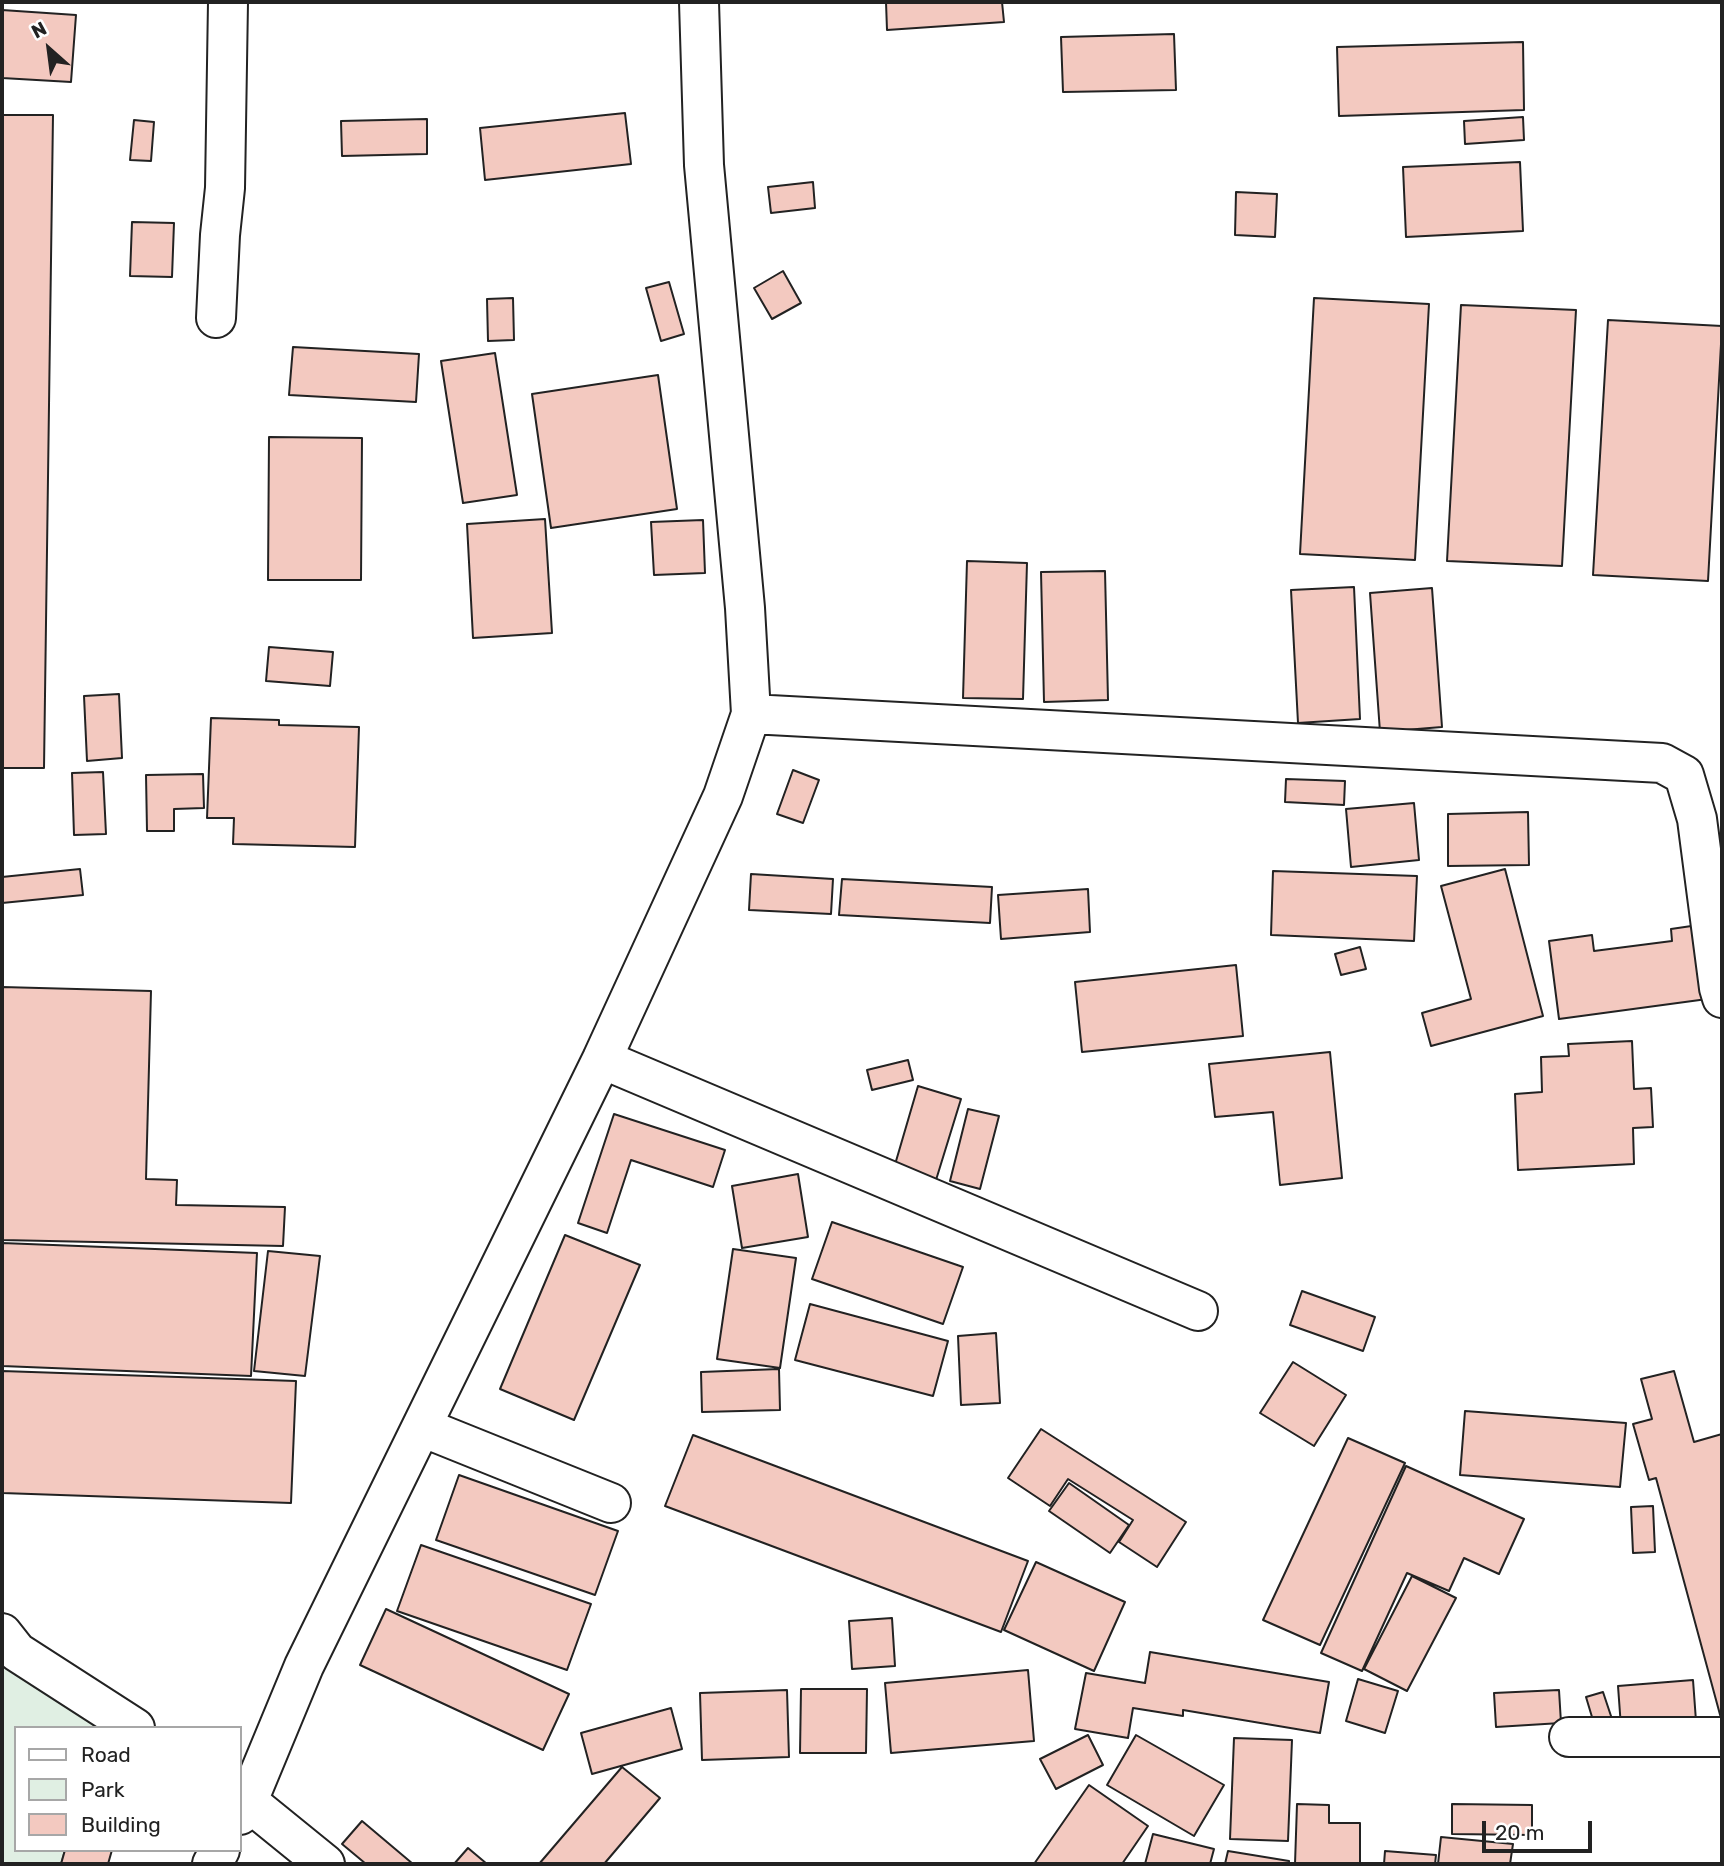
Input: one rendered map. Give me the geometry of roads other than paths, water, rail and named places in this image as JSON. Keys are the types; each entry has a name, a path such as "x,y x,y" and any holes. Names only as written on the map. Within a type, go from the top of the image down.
{"street":[{"path":"216,318 225,188 228,2"},
{"path":"325,1864 242,1804 304,1666 602,1059 723,796 751,714 745,608 704,165 699,2"},
{"path":"751,714 1662,763 1684,775 1697,819 1722,998"},
{"path":"602,1059 1198,1311"},
{"path":"422,1427 611,1503"},
{"path":"2,1633 17,1652 132,1726"},
{"path":"1569,1737 1722,1737"}]}
